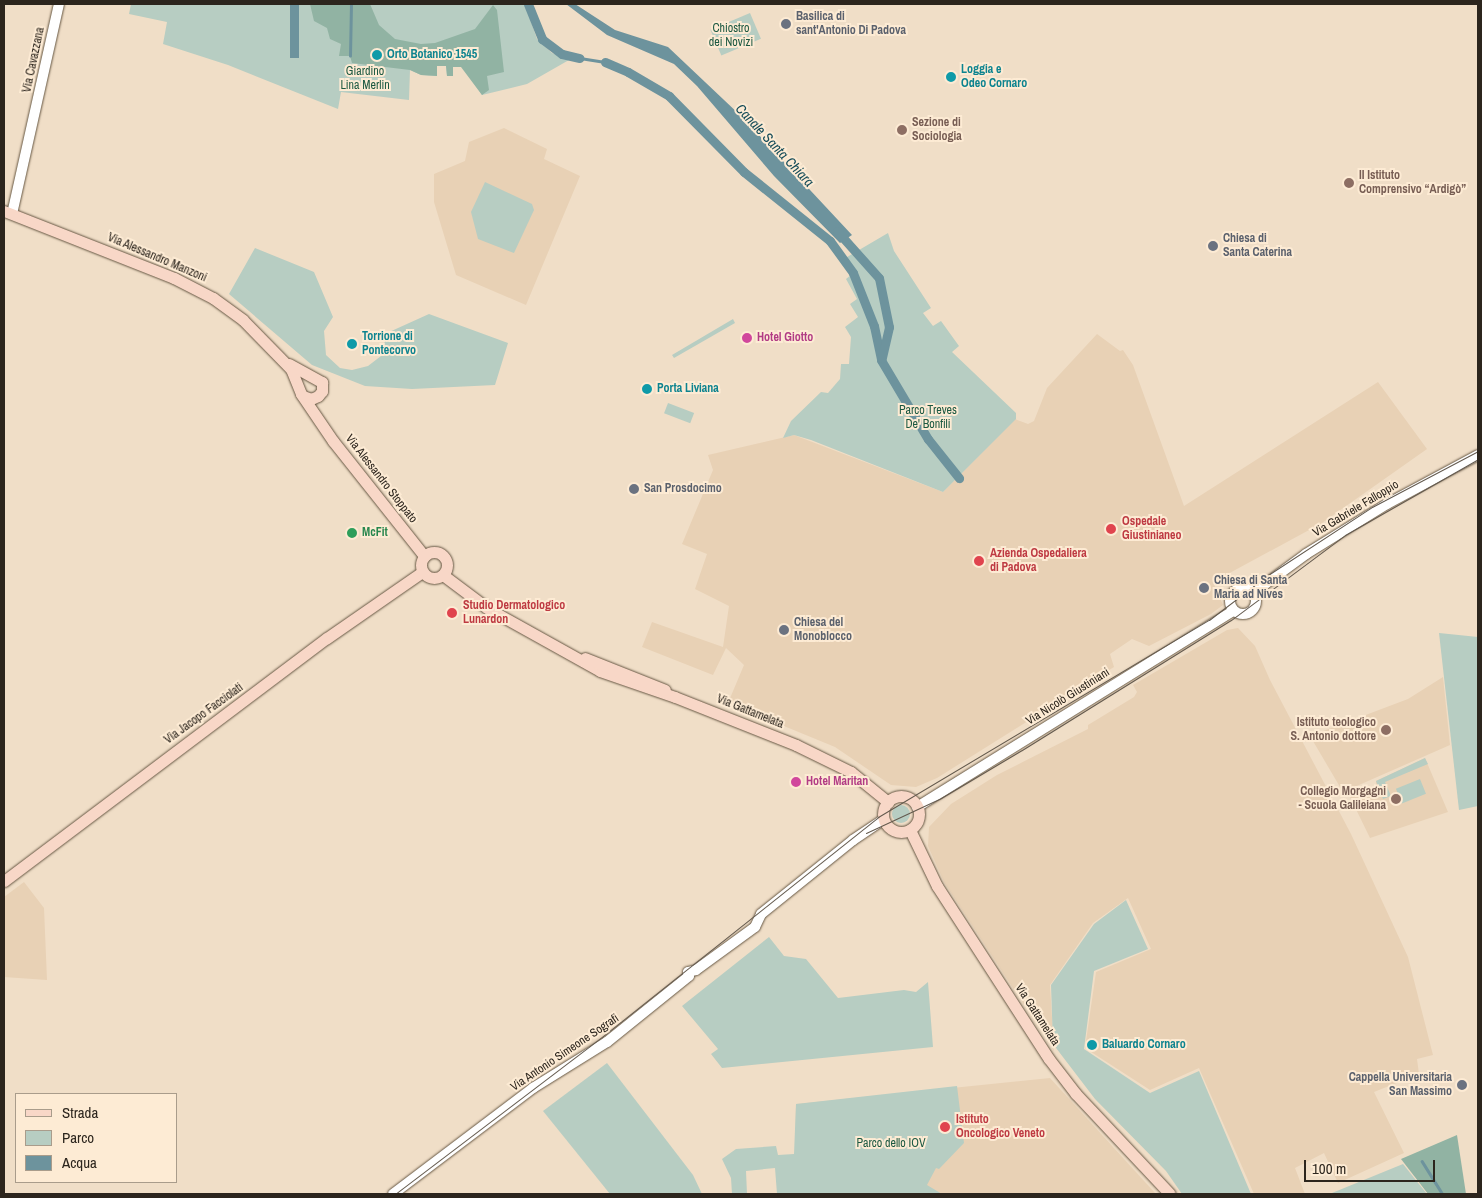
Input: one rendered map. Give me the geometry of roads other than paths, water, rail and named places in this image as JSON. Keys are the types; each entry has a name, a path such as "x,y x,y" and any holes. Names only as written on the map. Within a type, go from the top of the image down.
{"main road":[{"name":"Via Alessandro Manzoni","path":"8,212 200,290 242,320 282,358 293,371 300,391"},
{"name":"Via Alessandro Manzoni","path":"282,358 312,375"},
{"path":"318,418 316,404 319,395 322,384 312,375 302,378 300,391 311,399 319,395"},
{"name":"Via Alessandro Stoppato","path":"300,391 345,458 424,556"},
{"path":"432,552 444,557 447,566 444,575 432,579 422,572 424,556 432,552"},
{"name":"Via Jacopo Facciolati","path":"4,880 327,638 422,572"},
{"name":"Via Gattamelata","path":"444,575 487,608 600,671 676,697 835,763 867,783 888,802"},
{"path":"901,796 910,799 917,807 919,817 910,830 896,832 884,820 888,802 901,796"},
{"name":"Via Gattamelata","path":"910,830 937,886 1049,1059 1076,1094 1170,1194"}],"street":[{"name":"Via Cavazzana","path":"8,212 34,122 59,4"},
{"name":"Via Gabriele Falloppio","path":"1253,593 1306,554 1373,513 1478,455"},
{"path":"1244,588 1253,593 1256,601 1251,611 1244,614 1234,611 1230,600 1234,592 1244,588"},
{"name":"Via Nicolò Giustiniani","path":"917,807 1234,611"},
{"name":"Via Antonio Simeone Sografi","path":"393,1194 534,1088 606,1042 689,976 688,972 696,970 755,927 760,914 853,840 884,820"}],"water":[{"path":"290,4 299,4 299,58 290,58"},
{"path":"566,4 575,4 615,30 668,47 742,117 852,235 840,243 774,176 697,86 674,64 607,35"}],"waterway":[{"path":"350,56 351,4"},
{"path":"528,4 542,39 562,54 580,58"},
{"path":"580,58 605,62"},
{"path":"605,62 628,72 669,96 744,172 830,241 853,273 874,326 881,360 928,439 959,478"},
{"name":"Canale Santa Chiara","path":"837,231 879,278 889,327 882,358"},
{"path":"1422,1161 1443,1194"}],"tram line":[{"path":"395,1194 603,1036 878,817 1209,620 1268,575 1372,507 1478,451"},
{"path":"866,833 941,798 1022,750 1231,620 1345,535 1478,459"}],"place":[{"name":"Basilica di sant'Antonio Di Padova","path":"786,24"},
{"name":"Orto Botanico 1545","path":"377,55"},
{"name":"Loggia e Odeo Cornaro","path":"951,77"},
{"name":"Sezione di Sociologia","path":"902,130"},
{"name":"II Istituto Comprensivo “Ardigò”","path":"1349,183"},
{"name":"Chiesa di Santa Caterina","path":"1213,246"},
{"name":"Hotel Giotto","path":"747,338"},
{"name":"Torrione di Pontecorvo","path":"352,344"},
{"name":"Porta Liviana","path":"647,389"},
{"name":"San Prosdocimo","path":"634,489"},
{"name":"Ospedale Giustinianeo","path":"1111,529"},
{"name":"McFit","path":"352,533"},
{"name":"Azienda Ospedaliera di Padova","path":"979,561"},
{"name":"Chiesa di Santa Maria ad Nives","path":"1204,588"},
{"name":"Studio Dermatologico Lunardon","path":"452,613"},
{"name":"Chiesa del Monoblocco","path":"784,630"},
{"name":"Istituto teologico S. Antonio dottore","path":"1386,730"},
{"name":"Hotel Maritan","path":"796,782"},
{"name":"Collegio Morgagni - Scuola Galileiana","path":"1396,799"},
{"name":"Baluardo Cornaro","path":"1092,1045"},
{"name":"Cappella Universitaria San Massimo","path":"1462,1085"},
{"name":"Istituto Oncologico Veneto","path":"945,1127"}],"park label":[{"name":"Chiostro dei Novizi","path":"731,36"},
{"name":"Giardino Lina Merlin","path":"365,79"},
{"name":"Parco Treves De' Bonfili","path":"928,418"},
{"name":"Parco dello IOV","path":"891,1144"}]}
